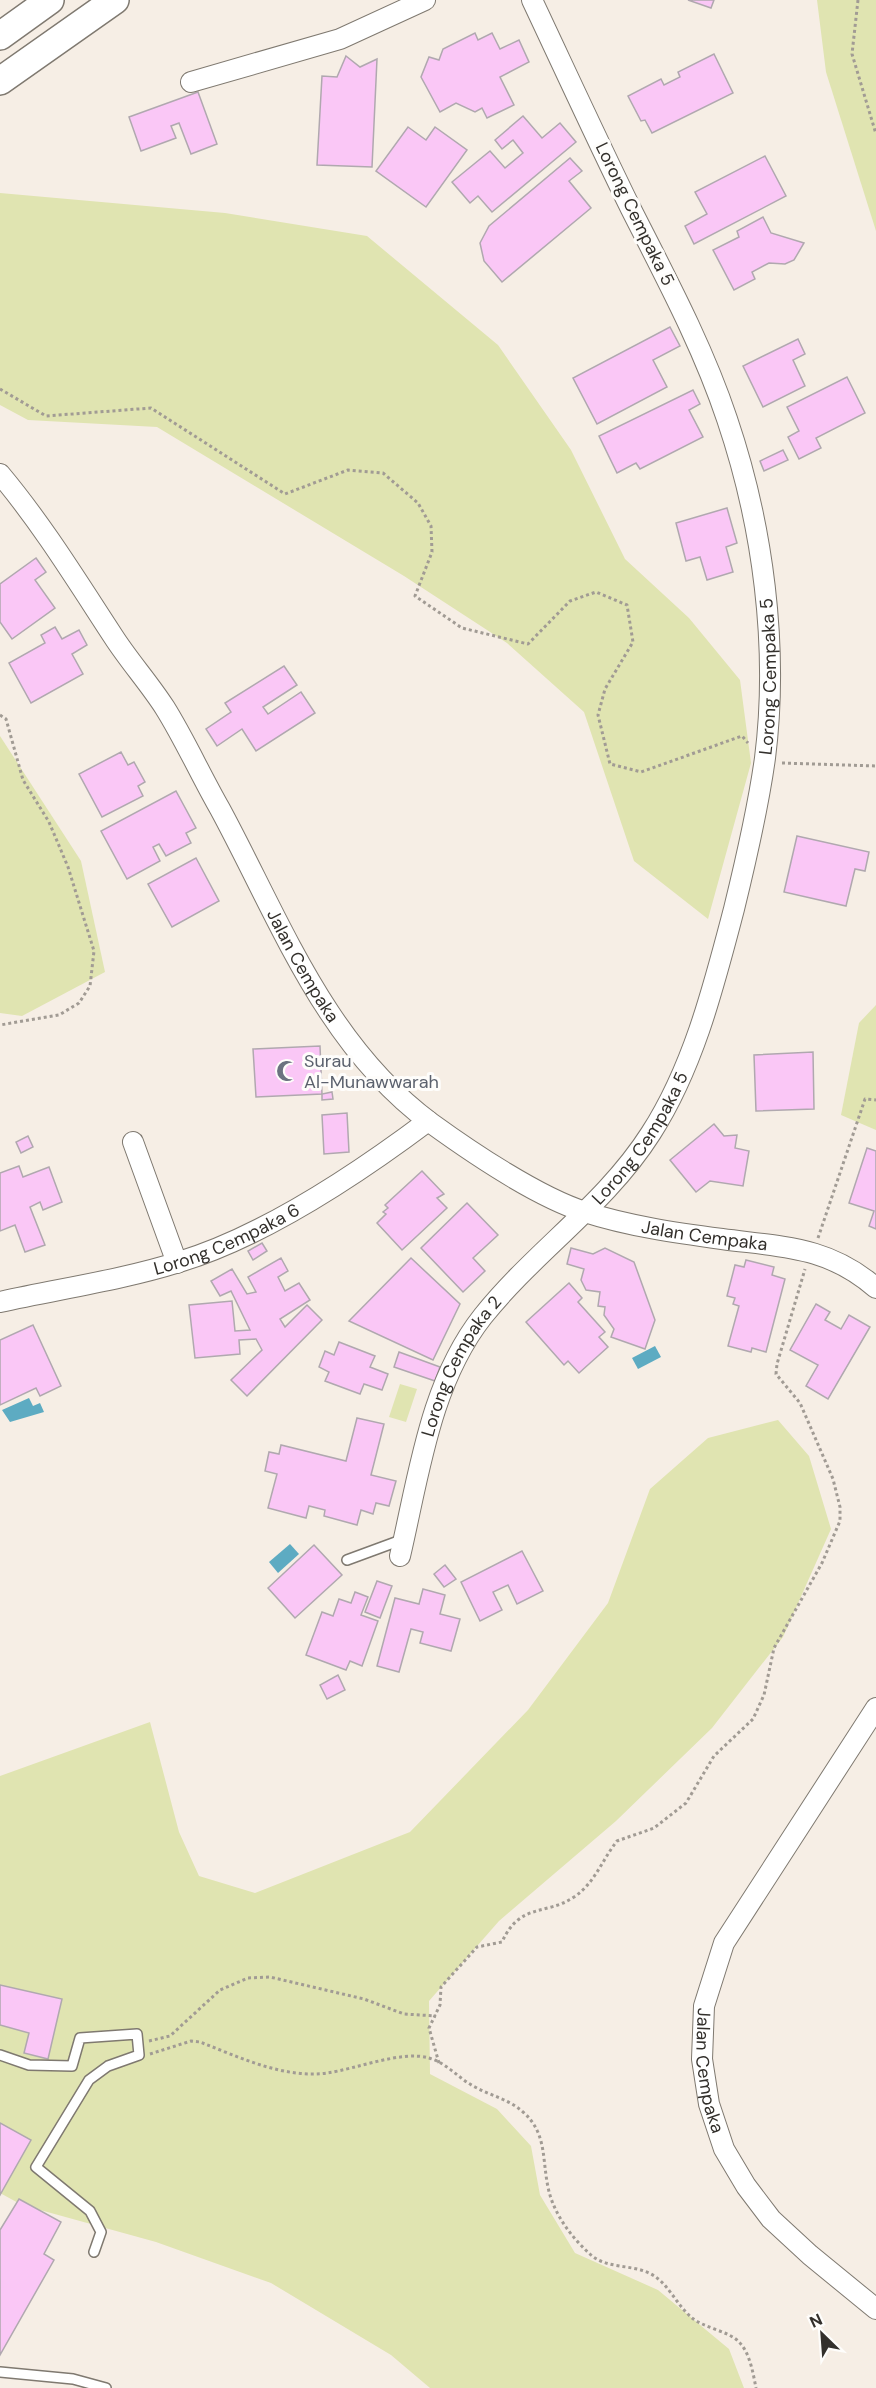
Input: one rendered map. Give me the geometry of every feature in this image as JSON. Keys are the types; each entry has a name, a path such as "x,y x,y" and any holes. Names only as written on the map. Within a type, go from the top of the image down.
{"main road":[{"path":"0,36 50,0"},
{"path":"0,81 115,0"}],"street":[{"path":"191,82 340,39 424,0"},
{"name":"Lorong Cempaka 5","path":"532,0 684,316 727,419 746,484 759,551 767,622 769,689 764,762 745,865 720,961 694,1046 673,1095 651,1134 621,1175 585,1212"},
{"name":"Jalan Cempaka","path":"0,474 72,573 126,657 164,708 232,832 293,951 332,1018 367,1062 428,1121 552,1198 585,1212 670,1231 813,1251 855,1270 876,1288"},
{"name":"Lorong Cempaka 6","path":"0,1302 177,1263 219,1248 287,1213 396,1145 428,1121"},
{"path":"133,1142 177,1263"},
{"name":"Lorong Cempaka 2","path":"402,1548 442,1386 462,1347 482,1317 510,1285 585,1212"},
{"name":"Jalan Cempaka","path":"876,1708 724,1943 704,2006 702,2059 709,2104 724,2149 746,2187 771,2219 810,2255 876,2308"}],"lane":[{"path":"347,1560 402,1548"},
{"path":"0,2055 29,2065 72,2066 80,2038 137,2034 139,2055 108,2066 90,2080 36,2167 90,2211 101,2232 94,2252"},
{"path":"0,2372 73,2379 106,2388"}],"path":[{"path":"858,0 852,54 876,134"},
{"path":"0,389 46,416 151,408 285,494 348,470 383,472 418,503 431,526 432,552 415,596 462,628 528,644 570,601 596,592 627,605 633,642 605,689 598,715 610,764 641,772 742,735 764,762 876,766"},
{"path":"0,715 6,719 23,780 49,822 68,867 94,951 90,986 79,1003 59,1015 0,1026"},
{"path":"439,2063 429,2028 436,2016 441,1986 477,1947 502,1942 514,1922 540,1908 573,1898 594,1879 617,1841 654,1828 686,1803 714,1756 753,1719 760,1708 774,1648 822,1563 840,1521 833,1479 800,1403 777,1374 777,1364 794,1298 813,1251 866,1099 876,1100"},
{"path":"138,2044 170,2036 220,1990 248,1978 270,1977 364,1999 404,2014 436,2016"},
{"path":"139,2055 172,2049 191,2041 200,2042 266,2067 299,2073 324,2074 410,2056 430,2058 472,2086 510,2101 525,2113 538,2131 545,2150 548,2187 556,2210 565,2226 593,2257 608,2264 652,2274 691,2317 738,2340 748,2358 756,2388"}],"green space":[{"path":"817,0 876,0 876,231 826,72"},
{"path":"0,193 225,213 367,236 498,345 571,450 625,559 689,618 740,680 751,763 708,919 634,861 584,712 507,643 404,576 157,427 28,420 0,405"},
{"path":"0,736 81,861 105,972 22,1016 0,1013"},
{"path":"876,1005 876,1130 841,1115 859,1023"},
{"path":"400,1384 417,1389 406,1422 389,1417"},
{"path":"778,1420 809,1456 831,1529 783,1637 712,1728 616,1821 499,1921 429,2001 430,2074 497,2109 531,2146 540,2195 575,2253 658,2290 729,2349 744,2388 430,2388 391,2355 271,2283 156,2242 22,2205 0,2193 0,1776 150,1722 179,1832 199,1876 255,1893 410,1832 528,1710 608,1603 650,1489 708,1438"}],"water":[{"path":"655,1346 661,1357 638,1369 632,1358"},
{"path":"29,1398 33,1406 40,1403 44,1412 10,1422 2,1410"},
{"path":"290,1544 299,1554 278,1573 269,1562"}],"building":[{"path":"688,0 714,0 711,8"},
{"path":"475,33 478,40 492,33 500,49 519,40 529,62 500,77 514,105 487,118 482,108 475,112 456,103 440,112 421,77 429,57 439,60 443,49"},
{"path":"714,54 733,93 652,133 645,120 641,121 628,96 661,79 664,85 680,77 678,72"},
{"path":"346,56 360,67 377,59 372,167 317,165 322,76 337,77"},
{"path":"198,92 217,144 191,154 179,123 171,126 176,138 141,151 129,117"},
{"path":"523,116 542,138 560,123 576,142 492,212 478,196 470,203 452,182 490,151 505,168 523,153 513,140 502,149 495,140"},
{"path":"408,127 426,140 435,127 467,150 426,207 376,171"},
{"path":"765,156 786,196 694,244 685,226 707,214 695,192"},
{"path":"570,158 582,171 569,181 591,208 502,282 484,261 480,243 489,226"},
{"path":"763,217 771,233 804,243 794,260 785,264 769,263 752,272 755,279 734,290 713,250 739,237 737,231"},
{"path":"670,327 680,346 653,360 667,387 597,424 573,378"},
{"path":"798,339 805,354 793,360 805,386 763,407 743,366"},
{"path":"847,377 865,413 816,438 821,448 799,459 788,437 799,431 787,407"},
{"path":"693,390 700,404 689,410 703,437 640,469 636,463 617,473 599,436"},
{"path":"783,450 788,460 764,471 760,461"},
{"path":"727,508 737,543 726,547 733,572 707,580 700,557 686,561 676,523"},
{"path":"36,558 46,572 35,580 55,608 12,639 0,622 0,584"},
{"path":"55,627 62,639 79,630 87,645 72,654 83,674 31,703 9,663 45,643 41,635"},
{"path":"284,666 297,685 263,707 268,714 301,692 315,713 256,751 242,729 217,746 206,729 231,712 225,703"},
{"path":"121,752 128,765 134,762 145,782 138,786 143,796 102,817 79,774"},
{"path":"176,791 196,828 186,833 191,843 166,856 159,844 153,847 160,861 127,879 101,831"},
{"path":"797,836 869,852 865,871 855,869 846,906 784,892"},
{"path":"196,858 219,901 172,927 148,884"},
{"name":"Surau Al-Munawwarah","path":"320,1046 322,1094 256,1097 253,1049"},
{"path":"813,1052 814,1109 756,1111 754,1055"},
{"path":"332,1092 333,1099 322,1100 322,1094"},
{"path":"347,1113 349,1152 324,1154 322,1115"},
{"path":"714,1124 724,1136 737,1135 735,1148 749,1151 743,1186 710,1181 696,1192 670,1160"},
{"path":"28,1136 33,1147 21,1153 16,1142"},
{"path":"867,1148 876,1151 876,1229 869,1226 874,1211 849,1203"},
{"path":"19,1166 23,1177 49,1167 62,1202 43,1210 40,1202 30,1207 45,1245 25,1252 15,1225 0,1231 0,1173"},
{"path":"422,1171 444,1194 437,1198 447,1208 402,1250 377,1223 386,1214 383,1212 388,1208 385,1205"},
{"path":"467,1203 498,1235 473,1258 485,1271 463,1292 421,1248"},
{"path":"262,1243 267,1251 253,1260 248,1251"},
{"path":"571,1248 593,1254 605,1248 634,1262 655,1320 645,1349 611,1337 614,1329 604,1315 605,1307 598,1306 600,1292 586,1290 581,1280 584,1269 567,1264"},
{"path":"281,1258 288,1271 278,1277 285,1291 299,1283 310,1300 280,1319 285,1327 307,1305 322,1320 247,1396 231,1380 262,1350 256,1339 239,1340 240,1354 195,1358 189,1305 232,1301 235,1331 250,1330 231,1291 220,1296 211,1281 232,1269 247,1294 256,1292 248,1277"},
{"path":"411,1258 460,1304 433,1360 349,1321"},
{"path":"746,1260 774,1267 772,1275 785,1279 766,1352 752,1348 751,1352 728,1346 739,1306 733,1304 735,1298 727,1296 735,1265 744,1267"},
{"path":"569,1283 582,1298 578,1302 605,1332 599,1337 608,1347 579,1373 568,1361 564,1365 526,1322"},
{"path":"816,1304 830,1312 825,1320 841,1329 849,1315 870,1327 828,1399 806,1386 818,1365 790,1350"},
{"path":"33,1325 61,1386 40,1396 36,1388 0,1405 0,1340"},
{"path":"339,1342 375,1356 370,1367 388,1374 382,1390 364,1384 360,1394 325,1381 329,1372 319,1367 325,1351 334,1355"},
{"path":"399,1352 440,1367 435,1381 394,1367"},
{"path":"357,1418 384,1424 371,1475 396,1481 389,1506 376,1503 373,1514 361,1510 357,1525 324,1516 325,1510 309,1506 306,1518 268,1508 277,1474 265,1471 269,1452 279,1454 281,1445 346,1461"},
{"path":"314,1545 342,1575 295,1618 268,1588"},
{"path":"522,1551 543,1591 517,1604 508,1585 493,1592 502,1610 480,1621 461,1582"},
{"path":"445,1565 456,1579 444,1587 434,1574"},
{"path":"377,1581 392,1586 380,1618 365,1612"},
{"path":"423,1589 445,1595 440,1614 460,1619 451,1651 420,1643 423,1632 411,1629 399,1672 377,1666 395,1598 419,1604"},
{"path":"355,1592 368,1597 361,1615 378,1621 362,1666 350,1661 346,1670 306,1655 322,1612 333,1616 339,1599 351,1603"},
{"path":"338,1675 345,1690 327,1699 320,1685"},
{"path":"0,1985 62,1999 48,2059 24,2053 29,2033 0,2025"},
{"path":"0,2123 31,2140 0,2195"},
{"path":"19,2199 61,2222 44,2254 54,2260 0,2355 0,2230"}],"place":[{"name":"Surau Al-Munawwarah","path":"287,1071"}]}
